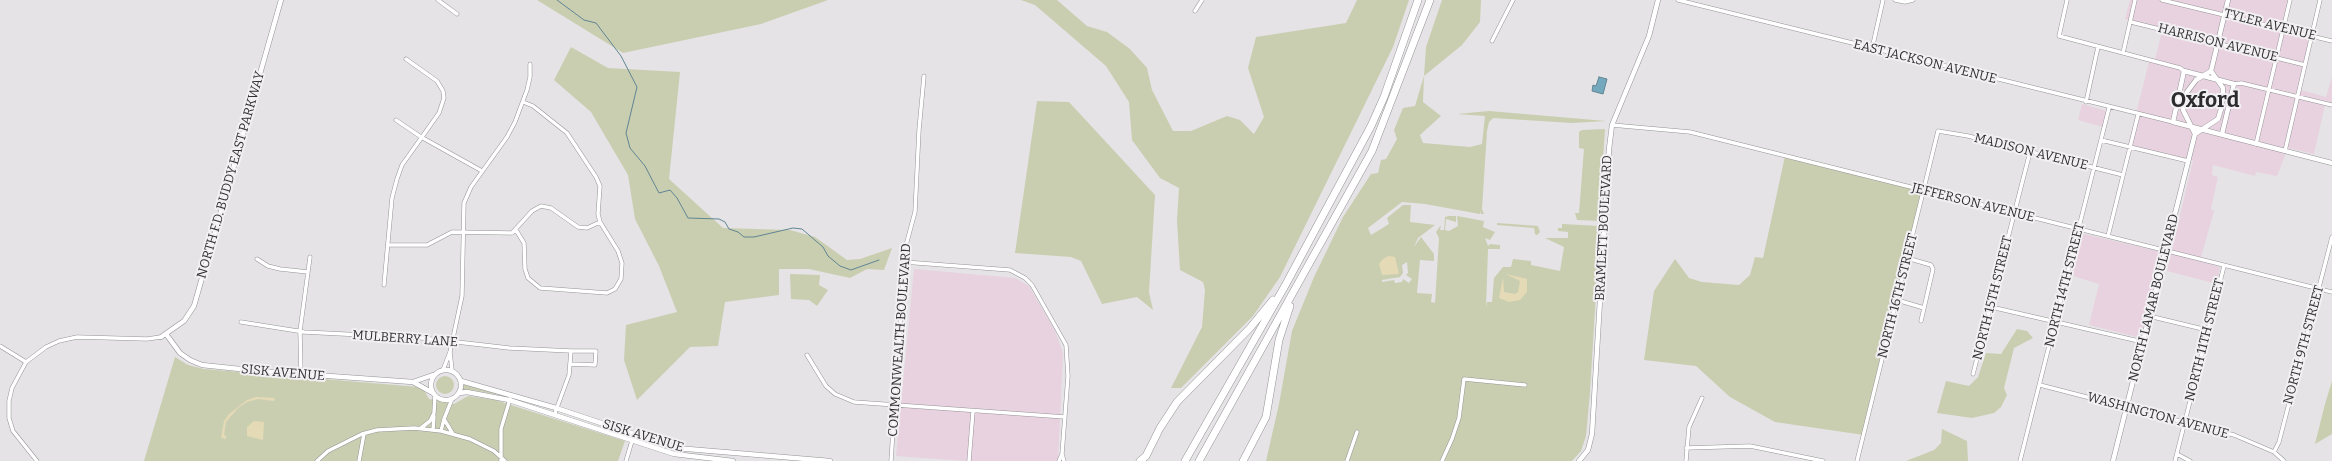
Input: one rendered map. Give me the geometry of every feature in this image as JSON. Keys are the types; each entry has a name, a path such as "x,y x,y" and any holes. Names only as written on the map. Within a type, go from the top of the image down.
{"highway":[{"path":"1185,461 1286,284 1371,126 1384,97 1418,0"},
{"path":"1199,461 1372,151 1430,0"},
{"path":"1140,461 1145,458 1160,428 1177,402 1250,328 1286,284"},
{"path":"1243,461 1266,417 1279,340 1298,284"}],"street":[{"name":"NORTH F.D. BUDDY EAST PARKWAY","path":"161,337 184,321 194,306 280,0"},
{"path":"438,0 457,14"},
{"path":"1195,11 1202,0"},
{"path":"1492,41 1513,0"},
{"name":"BRAMLETT BOULEVARD","path":"1579,461 1588,450 1592,434 1607,180 1612,125 1648,36 1658,0"},
{"name":"EAST JACKSON AVENUE","path":"1678,0 2109,108 2172,122"},
{"path":"1872,49 1883,0"},
{"path":"1895,0 1905,2 1913,0"},
{"path":"2067,0 2059,36 2098,48 2180,68 2184,71 2217,80 2234,84 2241,82 2332,105"},
{"path":"2123,53 2135,0"},
{"name":"TYLER AVENUE","path":"2162,0 2332,41"},
{"path":"2212,71 2192,84 2187,92 2183,110 2195,134 2204,130 2218,119 2222,106 2223,88 2212,71 2228,0"},
{"path":"2256,144 2290,0"},
{"path":"2285,152 2320,0"},
{"name":"HARRISON AVENUE","path":"2131,22 2305,65"},
{"path":"2086,102 2098,48"},
{"path":"384,285 397,179 402,165 438,113 444,94 437,81 406,59"},
{"path":"443,370 450,352 464,284 464,203 471,187 482,170 507,137 523,102 530,77 530,64"},
{"path":"2184,71 2172,122 2332,163"},
{"name":"COMMONWEALTH BOULEVARD","path":"891,461 904,262 906,244 915,212 919,130 924,76"},
{"path":"2222,134 2234,84"},
{"path":"516,230 524,243 527,274 537,286 572,291 607,293 615,289 621,279 622,263 617,249 600,222 598,214 600,186 580,150 567,133 533,106 523,102"},
{"name":"NORTH 14TH STREET","path":"2020,461 2109,108"},
{"path":"2108,236 2138,115"},
{"path":"396,120 421,137 482,170"},
{"name":"JEFFERSON AVENUE","path":"1612,125 1690,132 2014,214 2332,292"},
{"name":"MADISON AVENUE","path":"1938,131 1944,130 2123,175"},
{"name":"NORTH 16TH STREET","path":"1857,461 1938,131"},
{"name":"NORTH LAMAR BOULEVARD","path":"2113,461 2195,134"},
{"path":"2101,140 2188,161"},
{"name":"NORTH 15TH STREET","path":"1974,374 2030,152"},
{"path":"388,245 427,245 446,233 464,231 503,233 516,230 532,211 541,206 552,208 578,227 587,228 600,222"},
{"name":"NORTH 9TH STREET","path":"2274,452 2279,442 2332,237"},
{"path":"301,374 300,331 310,257"},
{"path":"1907,258 1932,267 1922,321"},
{"path":"257,259 268,266 308,272"},
{"path":"904,262 1010,270 1025,278 1038,292 1066,345 1068,370 1062,454 1059,461"},
{"name":"NORTH 11TH STREET","path":"2175,461 2224,266"},
{"path":"1897,300 1924,308"},
{"path":"1991,307 2143,342"},
{"path":"2149,316 2207,330"},
{"name":"MULBERRY LANE","path":"241,322 300,331 452,342 509,348 596,351 595,365 571,364"},
{"name":"SISK AVENUE","path":"166,334 180,353 202,365 413,382 443,370 452,370"},
{"path":"37,461 13,431 10,418 9,401 12,388 26,362 46,347 59,341 77,337 147,339 161,337"},
{"path":"0,346 26,362"},
{"path":"556,411 571,364 571,351"},
{"path":"441,432 444,419 452,399 459,393 461,381 458,375 452,370 450,352"},
{"path":"807,355 820,377 834,394 854,402 1065,417"},
{"path":"433,430 434,394 431,383 436,374"},
{"path":"1442,461 1452,439 1459,418 1464,379 1525,384"},
{"name":"SISK AVENUE","path":"461,381 511,394 674,454 733,461"},
{"name":"SISK AVENUE","path":"413,382 443,400 452,399"},
{"name":"WASHINGTON AVENUE","path":"2040,385 2234,435 2274,452 2284,461"},
{"name":"SISK AVENUE","path":"459,393 467,392 556,411 676,448 693,451 830,461"},
{"path":"503,460 501,429 511,394"},
{"path":"1686,461 1686,448 1690,425 1702,398"},
{"path":"969,461 973,411"},
{"path":"420,429 430,421 434,413"},
{"path":"444,419 454,435"},
{"path":"317,461 328,451 364,434 391,428 433,430 454,435 485,446 503,460"},
{"path":"1347,461 1357,432"},
{"path":"359,461 364,434"},
{"path":"626,461 634,434"},
{"path":"1686,448 1750,446 1823,461"},
{"path":"1062,454 1064,461"},
{"path":"2177,454 2190,461"}],"shaded area":[{"path":"2130,0 2291,0 2285,26 2314,33 2301,90 2326,97 2332,77 2332,107 2325,105 2314,154 2288,148 2277,176 2256,172 2255,176 2213,165 2212,175 2218,177 2211,209 2214,211 2200,261 2220,267 2217,284 2167,271 2193,160 2128,145 2149,62 2154,63 2163,28 2125,19"},
{"path":"2082,104 2107,111 2103,127 2078,120"},
{"path":"2080,233 2162,252 2141,338 2089,325 2099,284 2070,275"},
{"path":"914,269 1015,278 1029,286 1055,331 1063,353 1058,461 965,461 896,456"}],"green space":[{"path":"537,0 828,0 761,24 623,53"},
{"path":"1021,0 1057,0 1087,26 1107,32 1130,49 1147,68 1152,90 1173,131 1191,131 1227,116 1240,120 1254,134 1264,117 1248,68 1256,37 1346,23 1357,0 1409,0 1393,47 1280,277 1253,316 1181,388 1171,388 1202,327 1205,290 1203,282 1180,270 1177,221 1179,188 1160,178 1132,140 1129,102 1106,66 1035,5"},
{"path":"1442,0 1481,0 1480,22 1462,45 1424,76 1426,47"},
{"path":"571,47 608,68 680,72 669,179 723,228 790,230 815,237 847,260 860,259 892,248 884,270 867,269 850,278 809,269 779,269 779,295 725,302 718,346 690,347 637,400 624,360 626,325 677,312 659,266 635,219 628,175 591,112 554,80"},
{"path":"1424,76 1423,102 1441,116 1420,135 1423,143 1470,147 1482,144 1485,116 1457,114 1489,111 1606,121 1572,123 1493,118 1489,122 1487,131 1482,209 1484,214 1481,214 1480,211 1480,214 1425,204 1402,202 1368,228 1371,235 1389,224 1387,218 1403,205 1411,205 1410,222 1435,225 1418,238 1414,247 1421,237 1434,254 1434,261 1420,260 1417,293 1432,294 1431,302 1435,303 1439,238 1436,232 1441,225 1440,230 1444,230 1445,217 1449,216 1456,216 1456,222 1446,219 1445,230 1449,231 1458,226 1457,216 1484,221 1483,227 1495,232 1490,240 1485,238 1488,246 1490,244 1500,245 1500,249 1488,249 1486,308 1487,302 1492,302 1494,278 1503,267 1511,267 1513,259 1531,261 1531,265 1560,271 1564,247 1545,238 1568,238 1568,232 1558,231 1558,228 1562,228 1562,224 1600,226 1586,436 1581,451 1572,461 1266,461 1279,404 1292,331 1314,277 1343,217 1371,174 1378,173 1381,160 1386,159 1397,139 1394,130 1403,108 1415,106","holes":["1407,262 1408,273 1406,275 1412,279 1409,283 1403,279 1402,282 1395,283 1394,280 1382,282 1382,280 1400,277 1403,273 1402,265"]},
{"path":"1037,101 1069,102 1155,195 1149,292 1153,310 1137,297 1102,304 1081,261 1071,257 1015,253"},
{"path":"1605,129 1599,221 1577,220 1575,213 1579,213 1584,149 1579,148 1579,132 1582,130"},
{"path":"1785,156 1923,191 1864,435 1775,422 1730,397 1696,366 1644,360 1654,291 1675,259 1689,278 1702,282 1739,285 1750,275 1755,257 1763,258"},
{"path":"1497,223 1538,226 1540,232 1537,235 1535,234 1534,228 1497,225"},
{"path":"790,274 820,275 819,285 828,290 817,306 809,300 791,299"},
{"path":"2017,329 2027,331 2033,338 2014,348 2004,388 2007,395 2001,407 1994,413 1972,418 1937,413 1946,381 1969,386 1978,377 1986,353 2001,354"},
{"path":"175,357 188,365 204,369 419,387 424,390 429,399 454,404 468,396 495,400 625,441 618,461 144,461"},
{"path":"445,376 449,377 453,381 453,389 449,393 445,394 441,393 437,389 436,385 437,381 441,377"},
{"path":"2332,381 2332,434 2315,444 2325,404"},
{"path":"463,384 504,394 505,396 472,390 461,391"},
{"path":"1942,429 1967,441 1968,461 1906,461 1934,450 1941,443"}],"sand":[{"path":"1388,256 1395,257 1399,274 1382,275 1379,264"},
{"path":"1506,274 1527,279 1527,292 1520,300 1509,302 1499,298 1503,277 1504,292 1515,294 1518,292 1520,281"},
{"path":"256,397 275,398 274,401 258,399 247,402 238,408 226,422 224,435 226,436 226,439 221,438 224,421 229,414 247,400"},
{"path":"254,421 264,422 263,440 247,436 247,427"}],"water":[{"path":"1599,77 1607,79 1603,94 1592,91 1593,85 1596,86"}],"waterway":[{"path":"557,0 584,20 596,23 621,56 637,87 626,133 630,148 645,166 659,193 670,190 677,198 688,218 719,219 725,222 729,229 738,232 744,237 754,237 793,228 802,229 823,247 828,256 840,266 851,270 879,260"}],"district":[{"name":"Oxford","path":"2205,101"}]}
